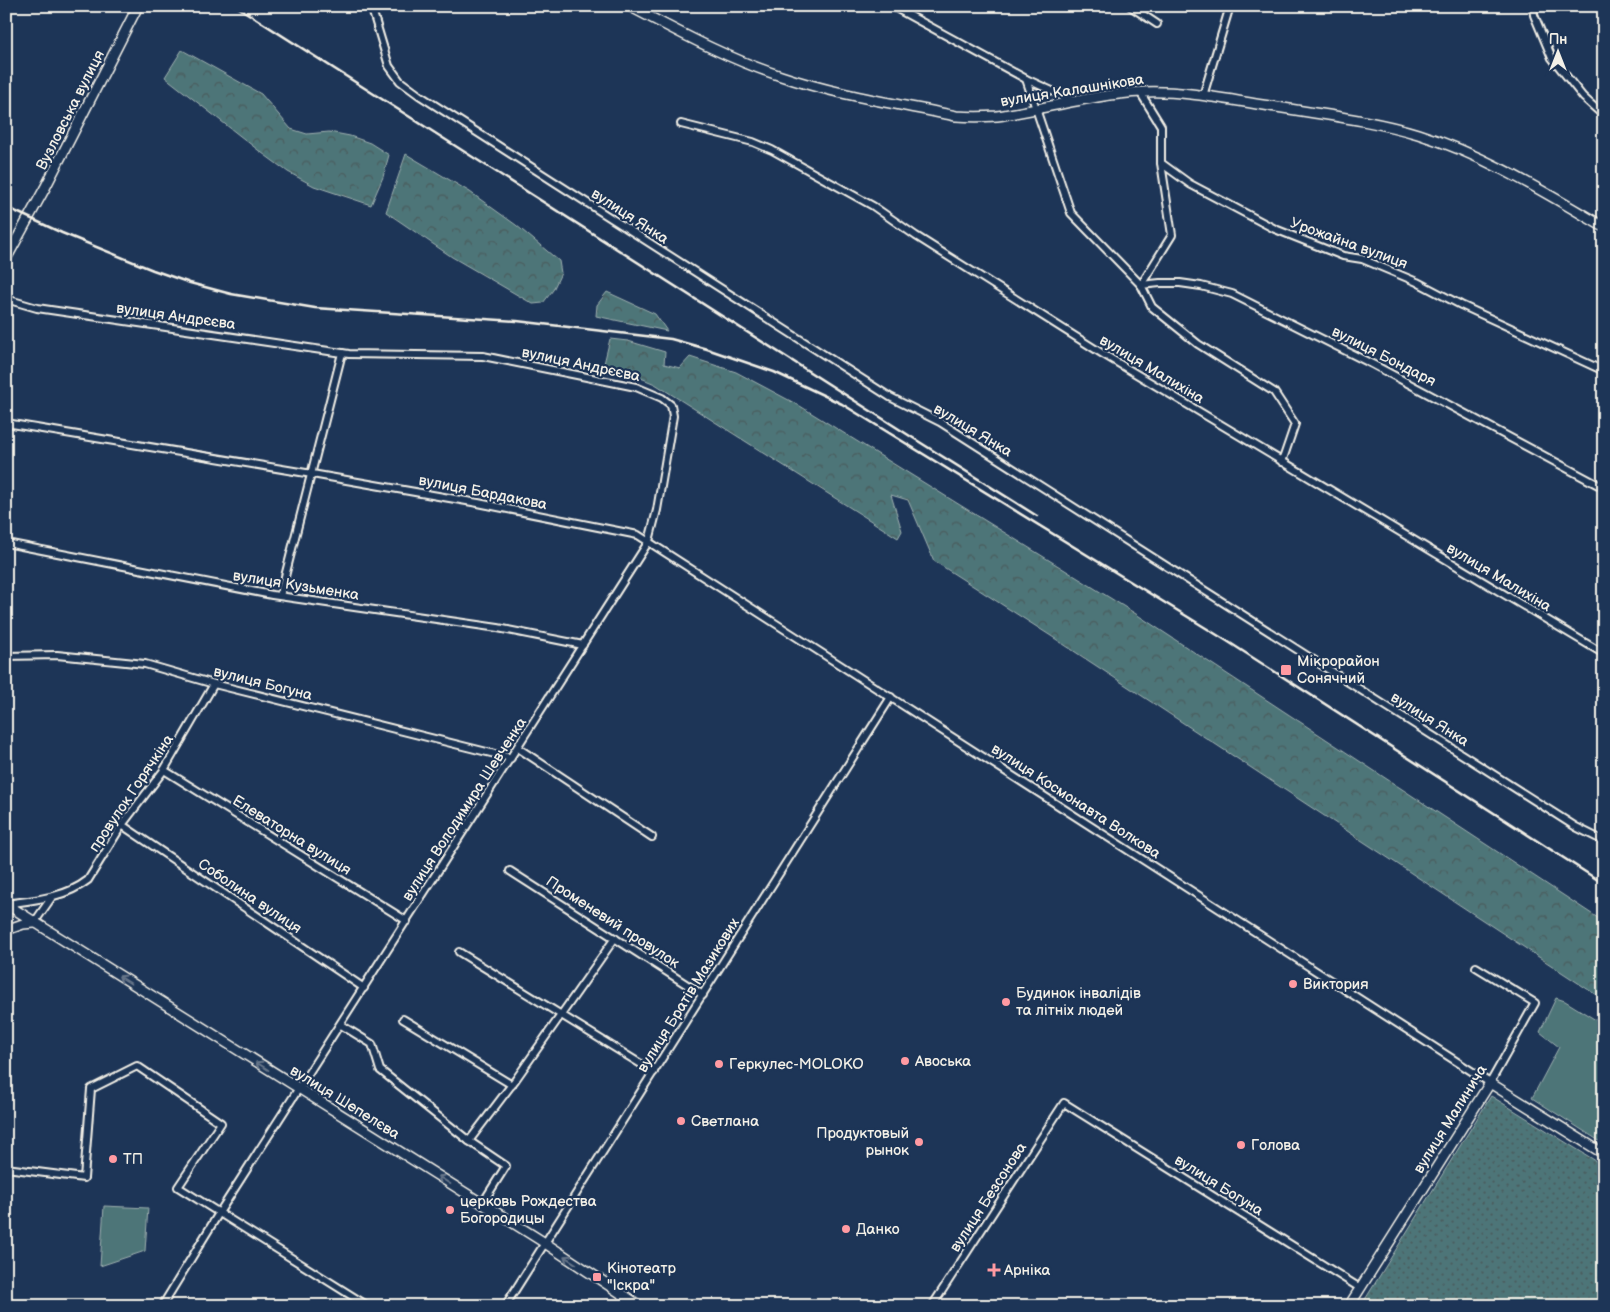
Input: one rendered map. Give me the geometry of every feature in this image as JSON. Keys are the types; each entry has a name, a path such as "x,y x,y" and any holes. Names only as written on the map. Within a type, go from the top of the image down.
{"street":[{"name":"Вузловська вулиця","path":"6,259 45,188 138,6"},
{"name":"вулиця Янка","path":"371,6 389,66 400,82 419,95 890,397 940,422 1576,827 1604,840"},
{"name":"вулиця Калашнікова","path":"629,6 716,50 780,76 818,87 956,116 997,116 1074,101 1140,92 1163,91 1361,121 1416,133 1441,141 1491,163 1604,227"},
{"path":"892,6 1026,79 1074,101"},
{"path":"1130,6 1157,24"},
{"path":"1203,96 1230,6"},
{"path":"1533,6 1534,15 1552,58 1583,97 1604,116"},
{"path":"1026,79 1071,213 1141,285 1152,307 1198,344 1274,392 1295,424 1282,462"},
{"path":"1140,92 1161,126 1161,163 1172,235 1141,285"},
{"name":"вулиця Малихіна","path":"681,124 753,142 803,166 873,206 916,236 1103,354 1604,654"},
{"name":"Урожайна вулиця","path":"1161,163 1190,184 1275,229 1343,256 1362,259 1417,282 1461,305 1604,371"},
{"name":"вулиця Бондаря","path":"1141,285 1180,283 1232,294 1374,364 1604,488"},
{"name":"вулиця Андрєєва","path":"6,299 37,308 342,352 483,356 636,387 662,398 671,405 673,416 657,510 649,541"},
{"path":"280,596 342,352"},
{"name":"вулиця Бардакова","path":"6,423 478,503 627,532 649,541"},
{"name":"вулиця Володимира Шевченка","path":"162,1306 219,1213 649,541"},
{"name":"вулиця Космонавта Волкова","path":"649,541 1490,1083"},
{"name":"вулиця Кузьменка","path":"6,543 280,596 498,628 583,645"},
{"name":"вулиця Богуна","path":"6,656 57,655 145,664 214,684 511,758"},
{"name":"провулок Горячкіна","path":"6,904 52,897 81,886 88,880 122,825 164,770 214,684"},
{"name":"вулиця Братів Мазикових","path":"505,1306 891,697"},
{"path":"518,748 652,837"},
{"name":"Елеваторна вулиця","path":"164,770 407,921"},
{"name":"Соболина вулиця","path":"122,825 364,988"},
{"name":"Променевий провулок","path":"510,871 702,995"},
{"path":"6,930 34,922 52,897"},
{"name":"вулиця Шепелєва","path":"6,904 545,1243 640,1306"},
{"path":"469,1141 512,1085 615,938"},
{"path":"459,952 654,1072"},
{"name":"вулиця Малинича","path":"1348,1306 1490,1083 1535,1003 1476,967"},
{"path":"403,1019 512,1085"},
{"path":"341,1025 372,1044 380,1070 469,1141 506,1166 482,1204"},
{"path":"6,1168 84,1178 91,1089 137,1066 220,1123 178,1188 368,1306"},
{"path":"1490,1083 1604,1154"},
{"name":"вулиця Богуна","path":"1064,1103 1360,1288"},
{"name":"вулиця Безсонова","path":"932,1306 1064,1103"}],"green space":[{"path":"182,50 261,94 291,129 307,134 329,132 350,136 370,143 389,155 383,177 371,205 314,186 288,172 165,77"},
{"path":"406,154 470,192 516,225 559,261 561,273 553,290 543,303 533,304 452,257 386,212"},
{"path":"607,292 655,314 667,331 596,316 597,305"},
{"path":"610,339 628,341 665,352 664,364 680,368 690,357 736,372 800,406 1136,614 1604,922 1604,1000 934,561 908,500 891,495 902,531 898,538 655,384 636,376 602,372"},
{"path":"1556,998 1565,1001 1604,1025 1604,1144 1532,1098 1559,1047 1540,1032"},
{"path":"1491,1096 1604,1166 1604,1306 1361,1306"},
{"path":"104,1206 148,1208 145,1251 100,1266"}],"railway":[{"path":"236,6 1037,516"},
{"path":"6,207 62,233 153,270 190,283 231,294 315,308 517,321 671,339 774,372 842,404 1227,641 1604,884"}],"place":[{"name":"Мікрорайон Сонячний","path":"1286,670"},
{"name":"Виктория","path":"1293,984"},
{"name":"Будинок інвалідів та літніх людей","path":"1006,1002"},
{"name":"Авоська","path":"905,1061"},
{"name":"Геркулес-MOLOKO","path":"719,1064"},
{"name":"Светлана","path":"681,1121"},
{"name":"Продуктовый рынок","path":"919,1142"},
{"name":"Голова","path":"1241,1145"},
{"name":"ТП","path":"113,1159"},
{"name":"церковь Рождества Богородицы","path":"450,1210"},
{"name":"Данко","path":"846,1229"},
{"name":"Арніка","path":"994,1270"},
{"name":"Кінотеатр \"Іскра\"","path":"597,1277"}]}
